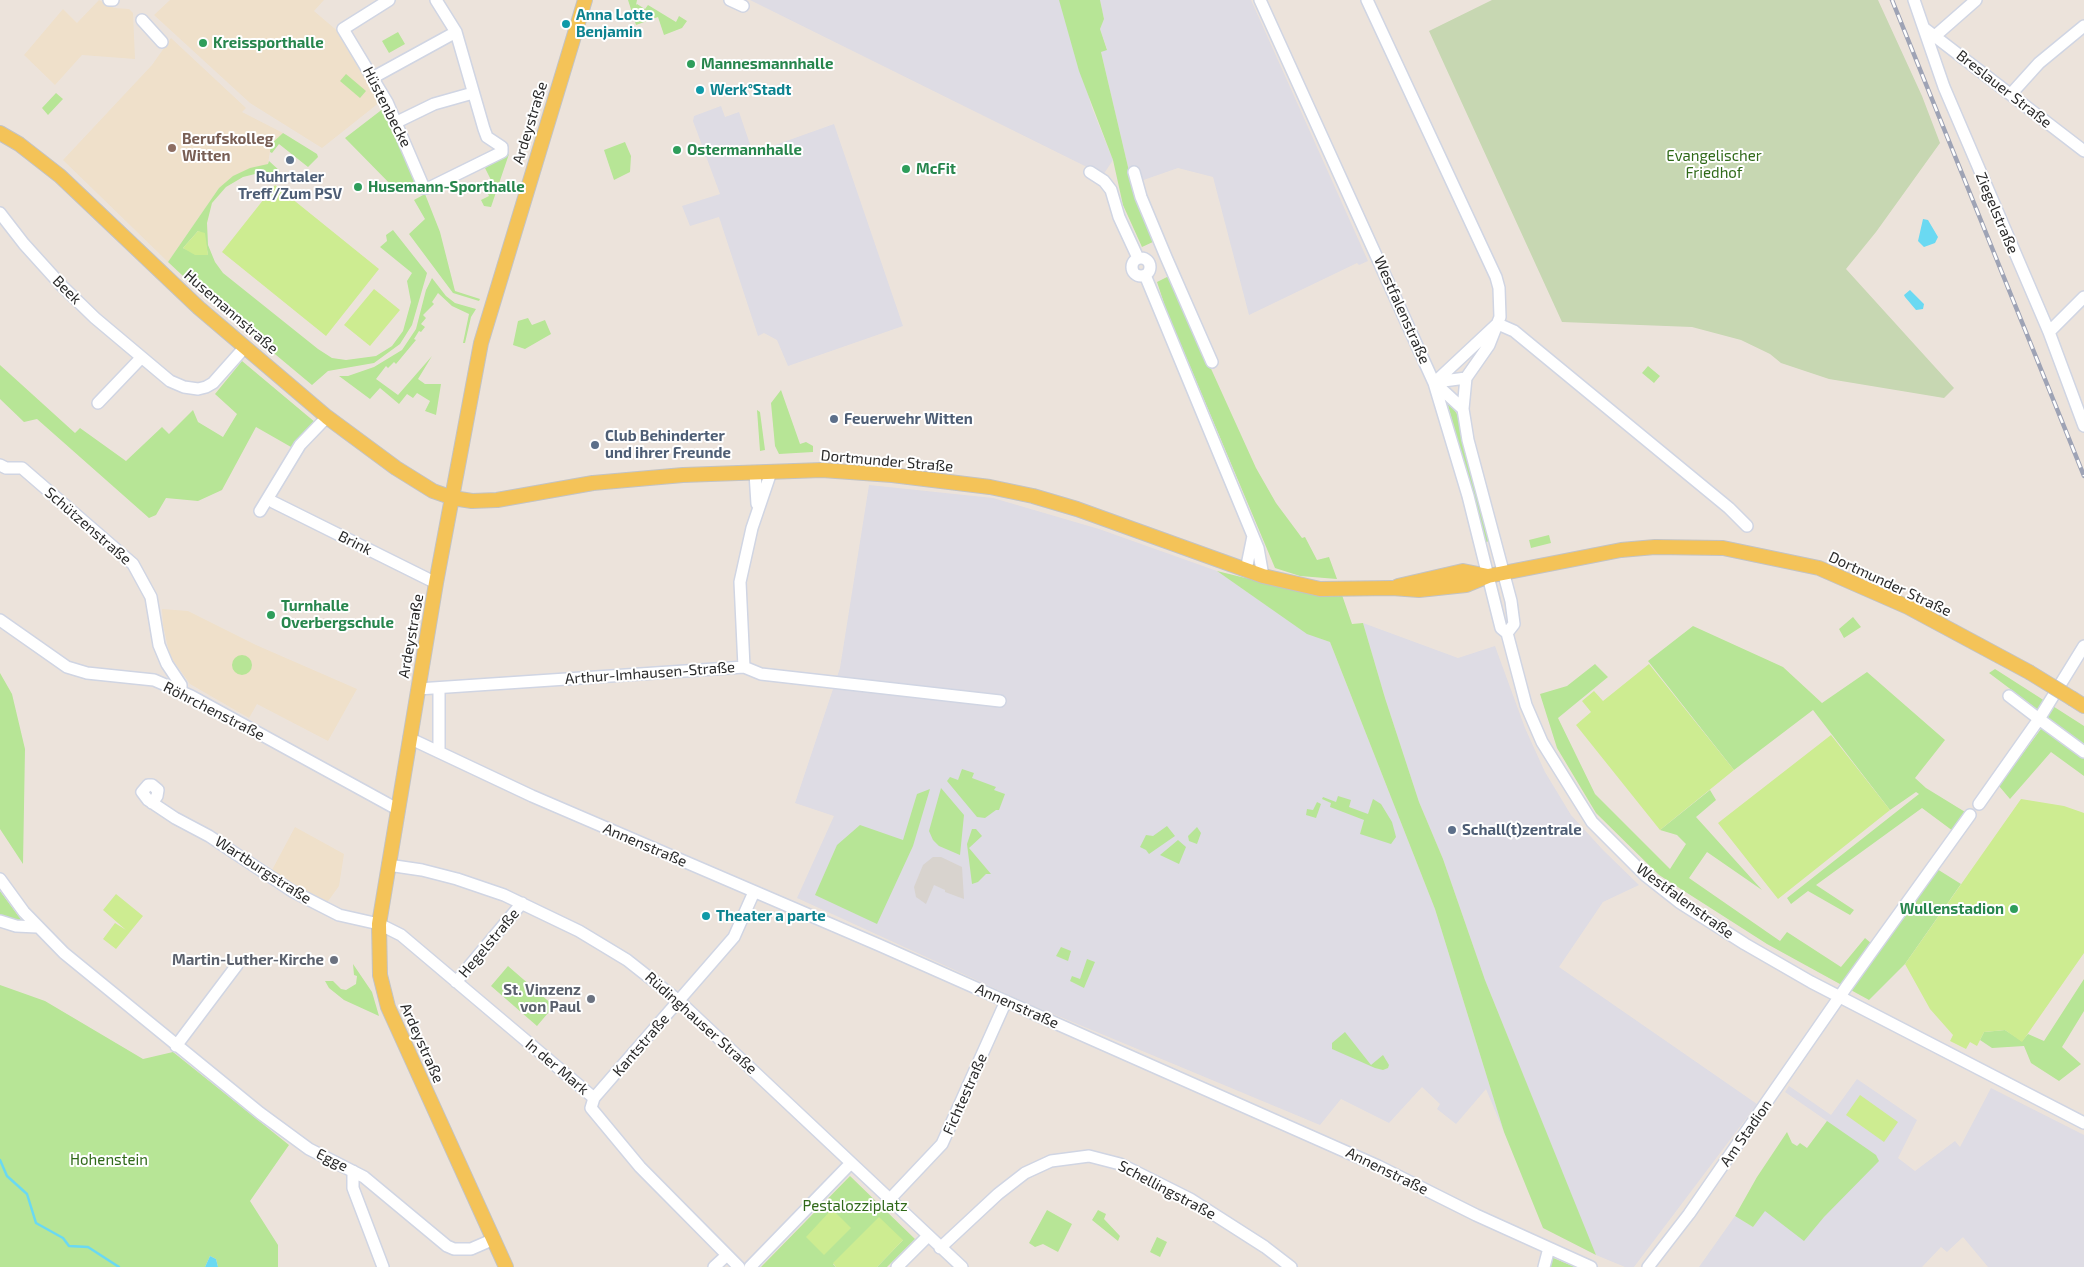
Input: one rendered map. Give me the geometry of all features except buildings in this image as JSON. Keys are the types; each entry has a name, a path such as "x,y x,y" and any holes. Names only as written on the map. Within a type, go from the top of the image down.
{"main road":[{"name":"Ardeystraße","path":"506,1267 388,1007 380,975 379,924 436,583 484,330 585,0"},
{"name":"Husemannstraße","path":"0,133 19,144 60,176 199,308 327,417 396,468 433,491 453,498"},
{"name":"Dortmunder Straße","path":"453,498 472,501 497,500 592,483 682,475 771,472 865,472 998,489 1077,509 1263,576 1320,589 1392,588 1409,582 1463,571 1488,576 1504,574 1621,550 1649,547 1723,548 1819,568 1861,585 1908,607 2028,672 2078,702"}],"street":[{"name":"Hüstenbecke","path":"389,0 344,29 374,77 397,122 424,188 432,187 502,152 502,147 487,137 473,93"},
{"path":"397,122 434,104 473,93 456,32 436,0"},
{"path":"730,0 743,6"},
{"name":"Westfalenstraße","path":"1260,0 1434,382 1463,478 1501,628 1507,633 1526,705 1542,742 1578,802 1609,841 1636,868 1679,902 1744,944 2084,1123"},
{"path":"1367,0 1496,277 1501,310 1498,324 1489,345 1466,378 1434,382"},
{"name":"Ziegelstraße","path":"1914,0 1966,140 2049,332 2084,425"},
{"path":"1935,36 1976,0"},
{"path":"142,20 162,42"},
{"path":"2011,94 2039,63 2084,26"},
{"name":"Breslauer Straße","path":"1924,28 2084,151"},
{"path":"374,77 456,32"},
{"path":"1090,172 1104,181 1111,190 1119,217 1138,258"},
{"path":"1134,172 1141,197 1212,362"},
{"name":"Beek","path":"0,213 20,240 62,286 142,358 170,380 184,387 198,389 213,382 245,347"},
{"path":"1150,264 1166,257"},
{"path":"1138,258 1145,258 1150,264 1149,272 1145,275 1136,275 1132,270 1133,262 1138,258"},
{"path":"1145,275 1253,536 1263,576"},
{"path":"2049,332 2084,297"},
{"path":"1434,382 1483,335 1498,324"},
{"path":"1498,324 1514,331 1734,512 1746,526"},
{"path":"98,403 142,358"},
{"name":"Westfalenstraße","path":"1466,378 1463,409 1468,440 1504,574 1514,624 1507,633"},
{"path":"1434,382 1463,409"},
{"path":"260,511 300,445 327,417"},
{"name":"Schützenstraße","path":"0,466 22,468 132,564 151,597 159,645 170,669 181,685 181,692"},
{"path":"744,668 740,582 757,511 771,472"},
{"path":"755,473 757,511"},
{"name":"Brink","path":"273,502 436,583"},
{"path":"1246,570 1253,536"},
{"name":"Röhrchenstraße","path":"0,620 67,667 77,671 154,680 181,692 397,809"},
{"path":"1979,804 2041,714 2084,646"},
{"name":"Arthur-Imhausen-Straße","path":"418,689 744,668 761,674 1000,701"},
{"path":"154,680 163,680 168,676 170,669"},
{"path":"439,688 440,752"},
{"path":"2009,696 2041,714 2084,752"},
{"name":"Annenstraße","path":"410,738 524,793 1006,1001 1378,1166 1591,1267"},
{"name":"Wartburgstraße","path":"152,803 209,836 292,891 320,907 338,915 379,924"},
{"path":"1840,996 1970,815"},
{"name":"Rüdinghauser Straße","path":"388,865 422,870 457,879 522,903 579,931 627,960 679,1001 962,1267"},
{"name":"Egge","path":"0,879 37,927 64,953 176,1046 308,1149 353,1171 374,1184 447,1246 454,1249 471,1249 494,1240"},
{"name":"Kantstraße","path":"594,1098 734,937 754,892"},
{"name":"Hegelstraße","path":"456,982 522,903"},
{"path":"0,921 16,926 37,927"},
{"name":"In der Mark","path":"379,924 401,935 594,1098 591,1108 640,1167 739,1267"},
{"path":"176,1046 237,966"},
{"name":"Am Stadion","path":"1648,1267 1689,1214 1840,996"},
{"name":"Fichtestraße","path":"890,1199 942,1144 1006,1001"},
{"name":"Schellingstraße","path":"940,1248 998,1194 1024,1173 1051,1161 1089,1156 1120,1164 1190,1199 1266,1247 1292,1267"},
{"path":"750,1267 851,1163"},
{"path":"353,1171 353,1188 383,1267"},
{"path":"898,1267 928,1236"},
{"path":"1544,1267 1548,1248"},
{"path":"714,1267 727,1255"}],"shaded area":[{"path":"99,0 114,8 129,9 133,13 135,59 82,55 55,85 24,55 63,9 77,23"},
{"path":"170,0 324,0 314,11 341,34 380,102 322,148 250,103 154,15"},
{"path":"750,0 1060,0 1092,108 1113,160 1103,175"},
{"path":"1100,0 1251,0 1368,261 1359,265 1357,263 1249,315 1213,177 1178,168 1132,184 1101,52 1107,49 1100,29 1104,19"},
{"name":"Berufskolleg Witten","path":"171,38 246,108 242,112 283,133 271,144 268,164 219,188 168,262 63,160 152,65"},
{"path":"721,106 725,117 739,112 753,153 834,124 903,326 788,366 777,340 764,333 758,336 719,217 690,226 682,206 720,194 693,121 694,116"},
{"path":"869,485 993,498 1099,529 1217,571 1307,633 1330,642 1435,909 1504,1132 1486,1089 1456,1124 1437,1109 1440,1104 1422,1087 1389,1123 1341,1099 1320,1125 1027,1003 797,898 834,816 795,803 840,668"},
{"path":"162,609 188,611 256,645 357,689 328,741 257,704 249,718 190,684 170,656 163,625"},
{"path":"1363,623 1458,658 1495,646 1525,728 1545,772 1571,815 1639,885 1603,902 1559,967 1757,1104 1634,1267 1625,1267 1596,1255 1589,1239 1485,980 1443,859 1419,802"},
{"path":"295,827 344,854 339,886 326,904 293,886 272,870"},
{"path":"933,857 941,857 962,867 964,899 945,892 945,890 934,885 926,904 916,897 914,887 923,865"},
{"path":"1857,1079 1917,1120 1898,1158 1915,1171 1955,1141 1960,1147 1991,1088 2084,1135 2084,1267 1988,1267 1963,1237 1947,1252 1941,1247 1922,1267 1699,1267 1735,1216 1753,1227 1827,1121 1785,1092 1789,1086 1831,1115"}],"green space":[{"path":"628,0 637,0 636,5 645,9 648,5 676,22 679,16 687,21 682,28 664,35 658,17 636,25"},
{"path":"1059,0 1100,0 1104,19 1100,29 1107,50 1101,52 1132,184 1155,241 1142,247 1123,205 1113,160 1079,71"},
{"name":"Evangelischer Friedhof","path":"1492,0 1878,0 1922,96 1940,143 1876,232 1846,269 1954,388 1944,398 1829,379 1781,363 1770,354 1741,340 1692,327 1562,322 1429,31"},
{"path":"398,32 405,44 389,53 382,41"},
{"path":"346,74 366,91 360,98 340,81"},
{"path":"56,93 63,99 48,115 42,108"},
{"path":"384,108 416,180 399,193 345,138"},
{"path":"283,133 317,154 318,157 308,167 279,144 272,153 270,152 271,144"},
{"path":"625,142 631,156 630,172 614,180 604,150"},
{"path":"509,154 491,207 484,206 481,200 489,196 485,188 493,184 485,168"},
{"path":"269,161 280,171 277,175 255,174 243,177 226,187 212,203 207,223 208,245 215,262 223,273 318,349 332,358 346,360 376,356 392,346 403,331 411,302 407,281 412,273 380,247 387,241 386,235 393,230 427,273 412,325 400,344 374,363 328,371 312,385 197,289 168,262 219,188 233,176 250,168 268,164","holes":["198,231 204,234 208,255 198,255 183,248"]},
{"path":"275,185 379,269 326,336 222,252"},
{"path":"425,194 440,232 455,291 480,299 479,301 453,293 409,234 425,219 414,200"},
{"path":"198,231 205,233 208,255 195,255 183,248"},
{"path":"1169,276 1256,468 1276,503 1302,538 1305,537 1317,560 1329,557 1337,579 1300,576 1275,568 1166,309 1157,282"},
{"path":"432,278 446,296 455,303 476,309 471,317 465,343 463,343 469,314 452,306 438,293 432,302 434,304 423,315 426,318 421,324 425,327 421,332 419,331 414,339 416,340 396,364 394,362 388,368 386,366 376,379 398,395 432,356 418,379 425,384 441,384 436,415 425,411 430,401 417,393 413,398 407,394 399,404 380,388 370,399 339,376 348,376 374,367 402,350 416,329 426,290"},
{"path":"374,289 400,310 370,346 344,325"},
{"path":"528,318 532,325 545,320 551,334 525,349 513,345 518,321"},
{"path":"242,361 316,423 291,447 256,427 222,490 198,501 166,498 156,515 149,518 37,419 24,422 0,399 0,365 75,433 80,428 126,461 162,427 169,434 193,410 198,422 223,437 237,414 215,394"},
{"path":"1648,366 1660,376 1654,383 1642,373"},
{"path":"781,390 800,444 806,442 813,446 813,452 779,454 775,446 771,403"},
{"path":"1446,398 1457,414 1493,540 1486,542"},
{"path":"757,410 760,412 765,450 760,451"},
{"path":"1549,535 1551,543 1531,548 1529,540"},
{"path":"1217,571 1314,595 1342,595 1352,624 1363,623 1419,802 1443,859 1485,980 1596,1255 1543,1228 1504,1132 1435,909 1330,642 1307,634"},
{"path":"1853,617 1861,627 1844,638 1839,629"},
{"path":"1693,626 1783,667 1822,703 1867,672 1945,740 1915,778 1926,788 1970,815 1957,834 1922,808 1816,885 1854,910 1850,915 1808,891 1791,904 1787,898 1919,794 1916,792 1890,810 1813,710 1734,770 1648,661"},
{"path":"242,655 249,658 252,665 249,672 242,675 235,672 232,665 235,658"},
{"path":"1595,664 1608,677 1558,718 1595,794 1670,869 1686,844 1677,835 1660,830 1710,790 1716,800 1696,817 1762,890 1707,852 1689,878 1780,941 1787,932 1841,967 1865,938 1878,949 1937,869 1961,884 1905,964 1869,1000 1767,944 1659,875 1596,813 1557,748 1540,694 1567,686"},
{"path":"1649,664 1734,770 1660,830 1576,725 1591,712 1582,701 1594,691 1603,701"},
{"path":"1995,669 2084,726 2084,776 2051,752 2010,799 1999,786 2049,718 1989,673"},
{"path":"0,673 12,694 25,749 23,864 0,829"},
{"path":"1831,735 1890,810 1778,899 1718,823"},
{"path":"962,769 974,773 972,778 996,787 994,790 1005,794 999,810 985,818 977,817 947,781 950,777 958,780"},
{"path":"941,788 964,815 960,855 939,846 933,840 929,831"},
{"path":"930,789 913,846 877,924 815,895 837,845 860,825 903,840 917,794"},
{"path":"1338,796 1351,800 1349,807 1368,814 1373,799 1381,804 1392,822 1396,837 1391,844 1360,834 1364,820 1330,807 1331,803 1322,799 1323,797 1336,802"},
{"name":"Wullenstadion","path":"2021,799 2064,806 2084,813 2084,953 2022,1042 2005,1030 1984,1032 1977,1046 1970,1042 1966,1049 1950,1041 1953,1035 1930,1009 1905,964"},
{"path":"1317,802 1321,804 1316,818 1306,815 1307,809 1313,810"},
{"path":"1167,826 1175,836 1149,854 1140,847 1146,835 1153,836"},
{"path":"1197,827 1201,833 1197,844 1189,841 1188,836"},
{"path":"972,829 976,829 982,836 969,848 991,874 986,874 978,882 972,884 967,844"},
{"path":"1178,840 1186,847 1179,864 1160,855"},
{"path":"0,891 25,925 0,917"},
{"path":"116,894 143,916 116,949 103,939 115,923 126,930 103,910"},
{"path":"1061,947 1071,951 1068,961 1056,956"},
{"path":"1087,959 1095,962 1084,988 1070,981 1072,976 1080,979"},
{"path":"353,964 372,992 379,1016 344,1000 329,988 325,981 333,981 341,989 346,990 356,984 357,976 354,975"},
{"path":"508,966 554,1006 537,1026 491,986"},
{"path":"2084,979 2084,1011 2062,1047 2081,1064 2059,1081 2031,1063 2024,1046 1992,1048 1980,1040 1984,1032 2005,1030 2022,1041 2028,1034 2044,1041"},
{"name":"Hohenstein","path":"0,985 45,1001 143,1059 173,1052 289,1145 250,1201 278,1245 278,1267 218,1267 216,1259 210,1256 205,1267 0,1267"},
{"path":"1345,1032 1371,1065 1383,1055 1389,1065 1388,1068 1383,1070 1375,1068 1332,1049 1332,1043"},
{"path":"1860,1095 1898,1122 1884,1142 1846,1115"},
{"path":"1827,1121 1876,1155 1879,1161 1824,1217 1804,1241 1765,1211 1753,1227 1735,1216 1757,1177 1787,1132 1792,1143 1797,1146 1800,1143 1807,1148"},
{"name":"Pestalozziplatz","path":"850,1176 915,1239 887,1267 877,1267 903,1240 833,1264 836,1267 761,1267"},
{"path":"832,1209 851,1228 824,1255 806,1237"},
{"path":"1047,1210 1072,1224 1058,1252 1043,1244 1035,1247 1029,1243"},
{"path":"1098,1210 1106,1214 1104,1219 1120,1236 1118,1241 1092,1220"},
{"path":"879,1217 903,1240 877,1267 836,1267 833,1263"},
{"path":"1157,1237 1167,1242 1160,1257 1150,1252"},
{"path":"1551,1257 1575,1267 1551,1267"}],"water":[{"path":"1923,219 1928,220 1938,237 1935,243 1924,247 1918,241"},
{"path":"1910,290 1924,304 1923,309 1916,310 1905,297 1904,295"},
{"path":"210,1256 216,1259 218,1267 205,1267"}],"waterway":[{"path":"0,1160 7,1176 27,1194 36,1223 63,1238 69,1246 88,1247 119,1267"}],"railway":[{"path":"1892,0 2084,476"}],"place":[{"name":"Anna Lotte Benjamin","path":"566,24"},
{"name":"Kreissporthalle","path":"203,43"},
{"name":"Mannesmannhalle","path":"691,64"},
{"name":"Werk°Stadt","path":"700,90"},
{"name":"Berufskolleg Witten","path":"172,148"},
{"name":"Ostermannhalle","path":"677,150"},
{"name":"Ruhrtaler Treff/Zum PSV","path":"290,160"},
{"name":"McFit","path":"906,169"},
{"name":"Husemann-Sporthalle","path":"358,187"},
{"name":"Feuerwehr Witten","path":"834,419"},
{"name":"Club Behinderter und ihrer Freunde","path":"595,445"},
{"name":"Turnhalle Overbergschule","path":"271,615"},
{"name":"Schall(t)zentrale","path":"1452,830"},
{"name":"Wullenstadion","path":"2014,909"},
{"name":"Theater a parte","path":"706,916"},
{"name":"Martin-Luther-Kirche","path":"334,960"},
{"name":"St. Vinzenz von Paul","path":"591,999"}]}
